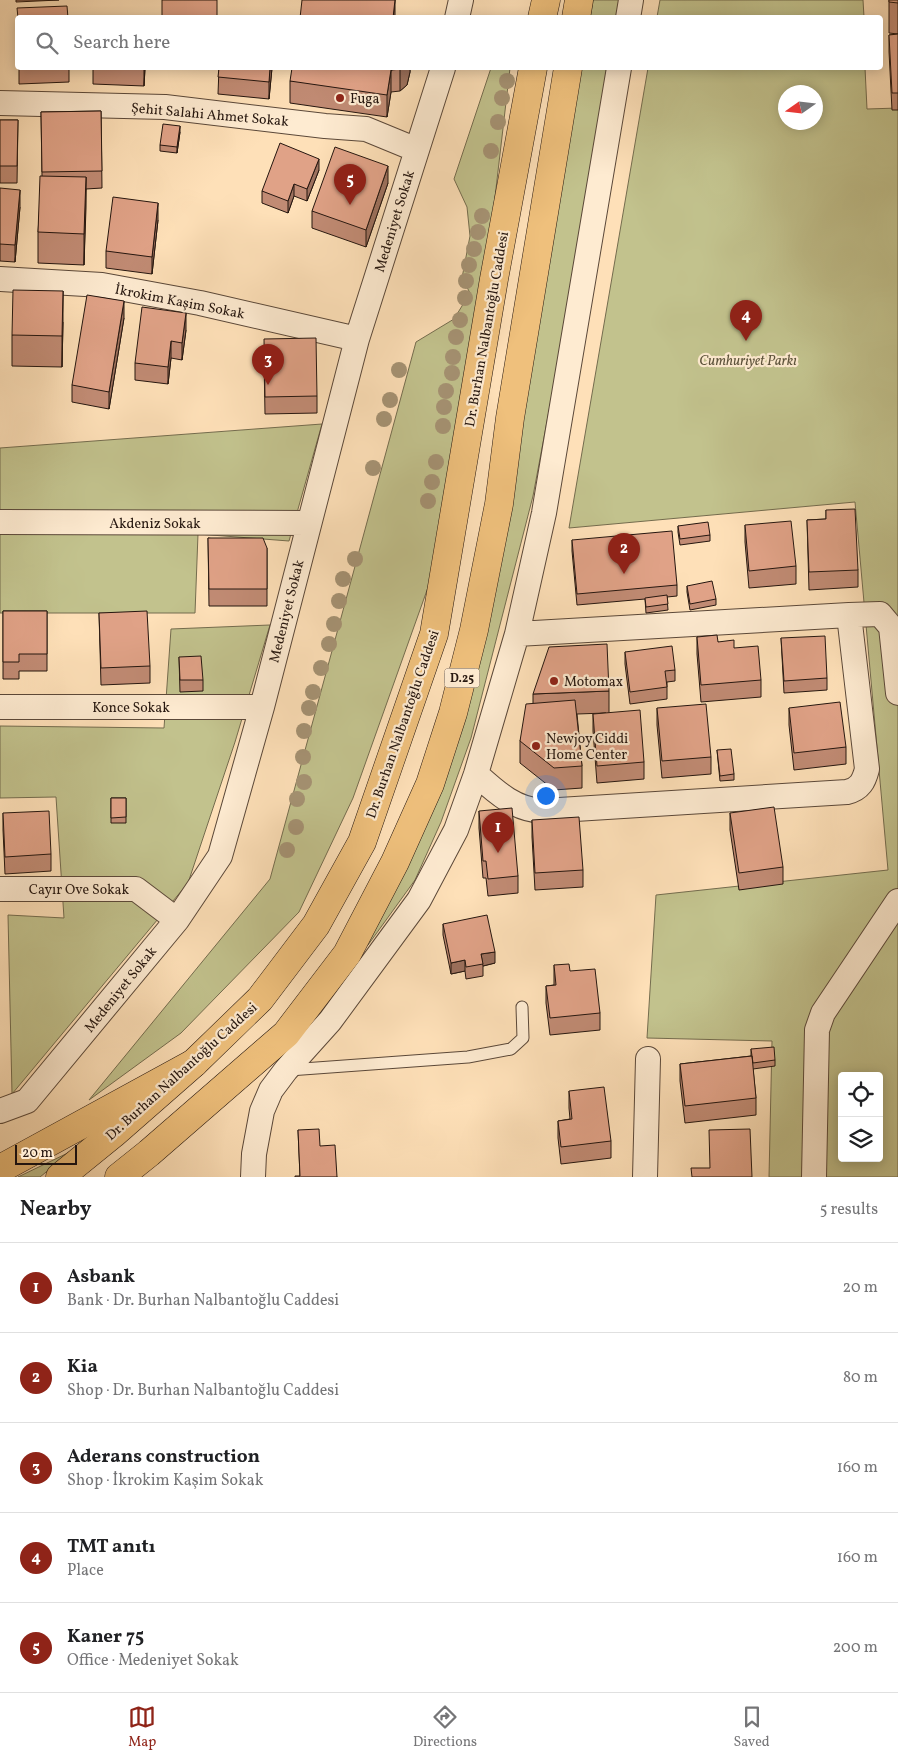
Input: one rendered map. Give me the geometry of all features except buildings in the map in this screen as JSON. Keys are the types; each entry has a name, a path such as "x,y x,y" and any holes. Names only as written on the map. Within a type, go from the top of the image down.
{"main road":[{"path":"543,15 546,0"},
{"path":"577,15 580,0"},
{"name":"Dr. Burhan Nalbantoğlu Caddesi","path":"60,1177 113,1134 194,1063 260,999 316,925 362,842 434,634 494,280 533,70"},
{"name":"D.25","path":"119,1177 286,1034 347,954 395,862 430,784 453,714 474,630 499,504 513,398 568,70"},
{"path":"0,1169 194,1063"}],"street":[{"path":"458,15 461,0"},
{"path":"628,15 631,0"},
{"name":"Medeniyet Sokak","path":"0,1111 27,1101 177,920 220,856 262,707 358,339 442,70"},
{"path":"254,1177 254,1154 262,1111 271,1090 286,1070 330,1022 420,900 456,830 476,774 517,634 544,513 620,70"},
{"name":"Şehit Salahi Ahmet Sokak","path":"0,103 165,107 366,129 417,150"},
{"name":"İkrokim Kaşim Sokak","path":"0,279 102,285 200,303 358,339"},
{"name":"Akdeniz Sokak","path":"0,522 309,524"},
{"path":"517,634 880,614 891,627 898,693"},
{"path":"476,774 499,795 527,808 543,811 854,790 863,782 867,768 849,615"},
{"name":"Konce Sokak","path":"0,707 262,707"},
{"name":"Cayır Ove Sokak","path":"0,889 136,889 177,920"},
{"path":"814,1177 817,1030 823,1013 898,901"},
{"path":"645,1177 648,1059"}],"lane":[{"path":"286,1070 468,1057 511,1049 523,1038 522,1007"}],"green space":[{"path":"593,0 621,0 619,15 590,15"},
{"path":"660,0 863,0 864,15 657,15"},
{"path":"490,70 510,70 482,309 442,548 353,798 299,912 181,1033 89,1100 270,879 416,342 454,319 470,293 462,278 470,236 467,207 454,179"},
{"path":"581,70 611,70 595,166 533,496 471,738 441,822 415,880 368,945 361,948 416,844"},
{"name":"Cumhuriyet Parkı","path":"648,70 865,70 867,109 898,108 898,1177 769,1177 772,1041 647,1038 656,895 888,870 855,502 569,528"},
{"path":"322,424 289,541 198,534 195,613 0,613 0,448"},
{"path":"270,625 235,742 188,883 12,1094 8,915 64,918 56,797 0,798 0,726 164,728 171,629"},
{"path":"72,1151 40,1177 18,1177"}],"place":[{"name":"Fuga","path":"340,98"},
{"name":"Kaner 75","path":"350,205"},
{"name":"TMT anıtı","path":"746,341"},
{"name":"Aderans construction","path":"268,385"},
{"name":"Kia","path":"624,574"},
{"name":"Motomax","path":"554,681"},
{"name":"Newjoy Ciddi Home Center","path":"536,746"},
{"name":"Asbank","path":"498,853"}]}
